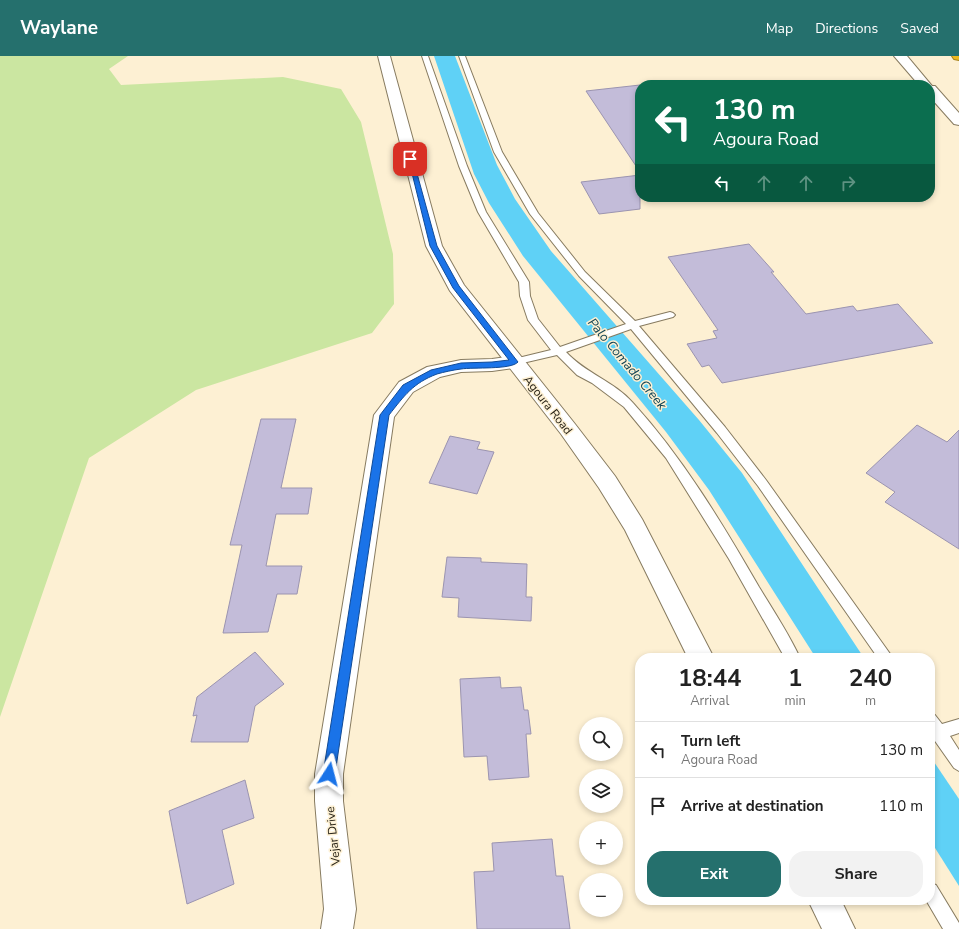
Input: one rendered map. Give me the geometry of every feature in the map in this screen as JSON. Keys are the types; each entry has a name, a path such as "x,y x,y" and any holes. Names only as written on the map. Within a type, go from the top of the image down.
{"main road":[{"name":"Agoura Road","path":"384,56 434,246 456,287 568,429 607,482 634,525 698,653"},
{"path":"900,56 922,80"},
{"path":"935,95 959,121"},
{"name":"Vejar Drive","path":"337,929 340,909 329,801 329,774 384,415 406,387 434,372 461,366 492,365 514,362"},
{"path":"827,905 839,929"}],"lane":[{"path":"425,56 448,126 482,212 524,282 525,296 533,320 558,352 581,372 596,380 628,404 670,455 734,555 790,653"},
{"path":"462,56 498,152 534,214 582,274 722,430 762,482 882,653"},
{"path":"514,362 558,352 647,320 670,315"},
{"path":"935,734 959,726"},
{"path":"935,735 959,763"},
{"path":"935,899 953,929"}],"green space":[{"path":"0,56 128,56 109,69 121,85 283,77 341,89 361,122 393,254 394,304 372,333 196,390 89,458 0,717"}],"water":[{"name":"Palo Comado Creek","path":"434,56 455,56 497,165 515,199 551,251 699,420 742,473 861,653 813,653 709,490 666,432 523,256 489,203 474,174"},
{"path":"935,763 959,799 959,886 935,848"}],"building":[{"path":"635,86 635,164 586,91"},
{"path":"635,176 635,202 640,202 640,209 599,214 581,182"},
{"path":"749,244 774,272 771,272 806,314 853,306 857,311 898,304 933,343 722,383 709,365 702,367 687,344 717,338 713,331 718,330 668,257"},
{"path":"261,419 296,419 281,488 312,488 308,514 276,514 266,566 302,566 297,594 277,594 268,632 223,633 242,545 230,545"},
{"path":"917,425 947,442 959,430 959,549 885,502 895,492 866,473"},
{"path":"450,436 480,442 477,449 494,452 477,494 429,483"},
{"path":"447,557 481,558 481,562 527,564 526,597 532,597 531,621 458,617 459,598 442,597"},
{"path":"255,652 284,684 255,706 248,742 191,742 197,715 193,716 197,697"},
{"path":"500,677 501,688 521,687 524,710 528,710 531,734 526,734 529,777 489,780 487,756 464,757 460,679"},
{"path":"245,780 254,818 222,830 234,884 187,904 169,811"},
{"path":"552,839 556,876 563,876 570,929 477,929 474,872 494,871 492,843"}],"route":[{"path":"329,774 384,415 406,387 434,372 461,366 492,365 514,362 456,287 434,246 410,159"}]}
